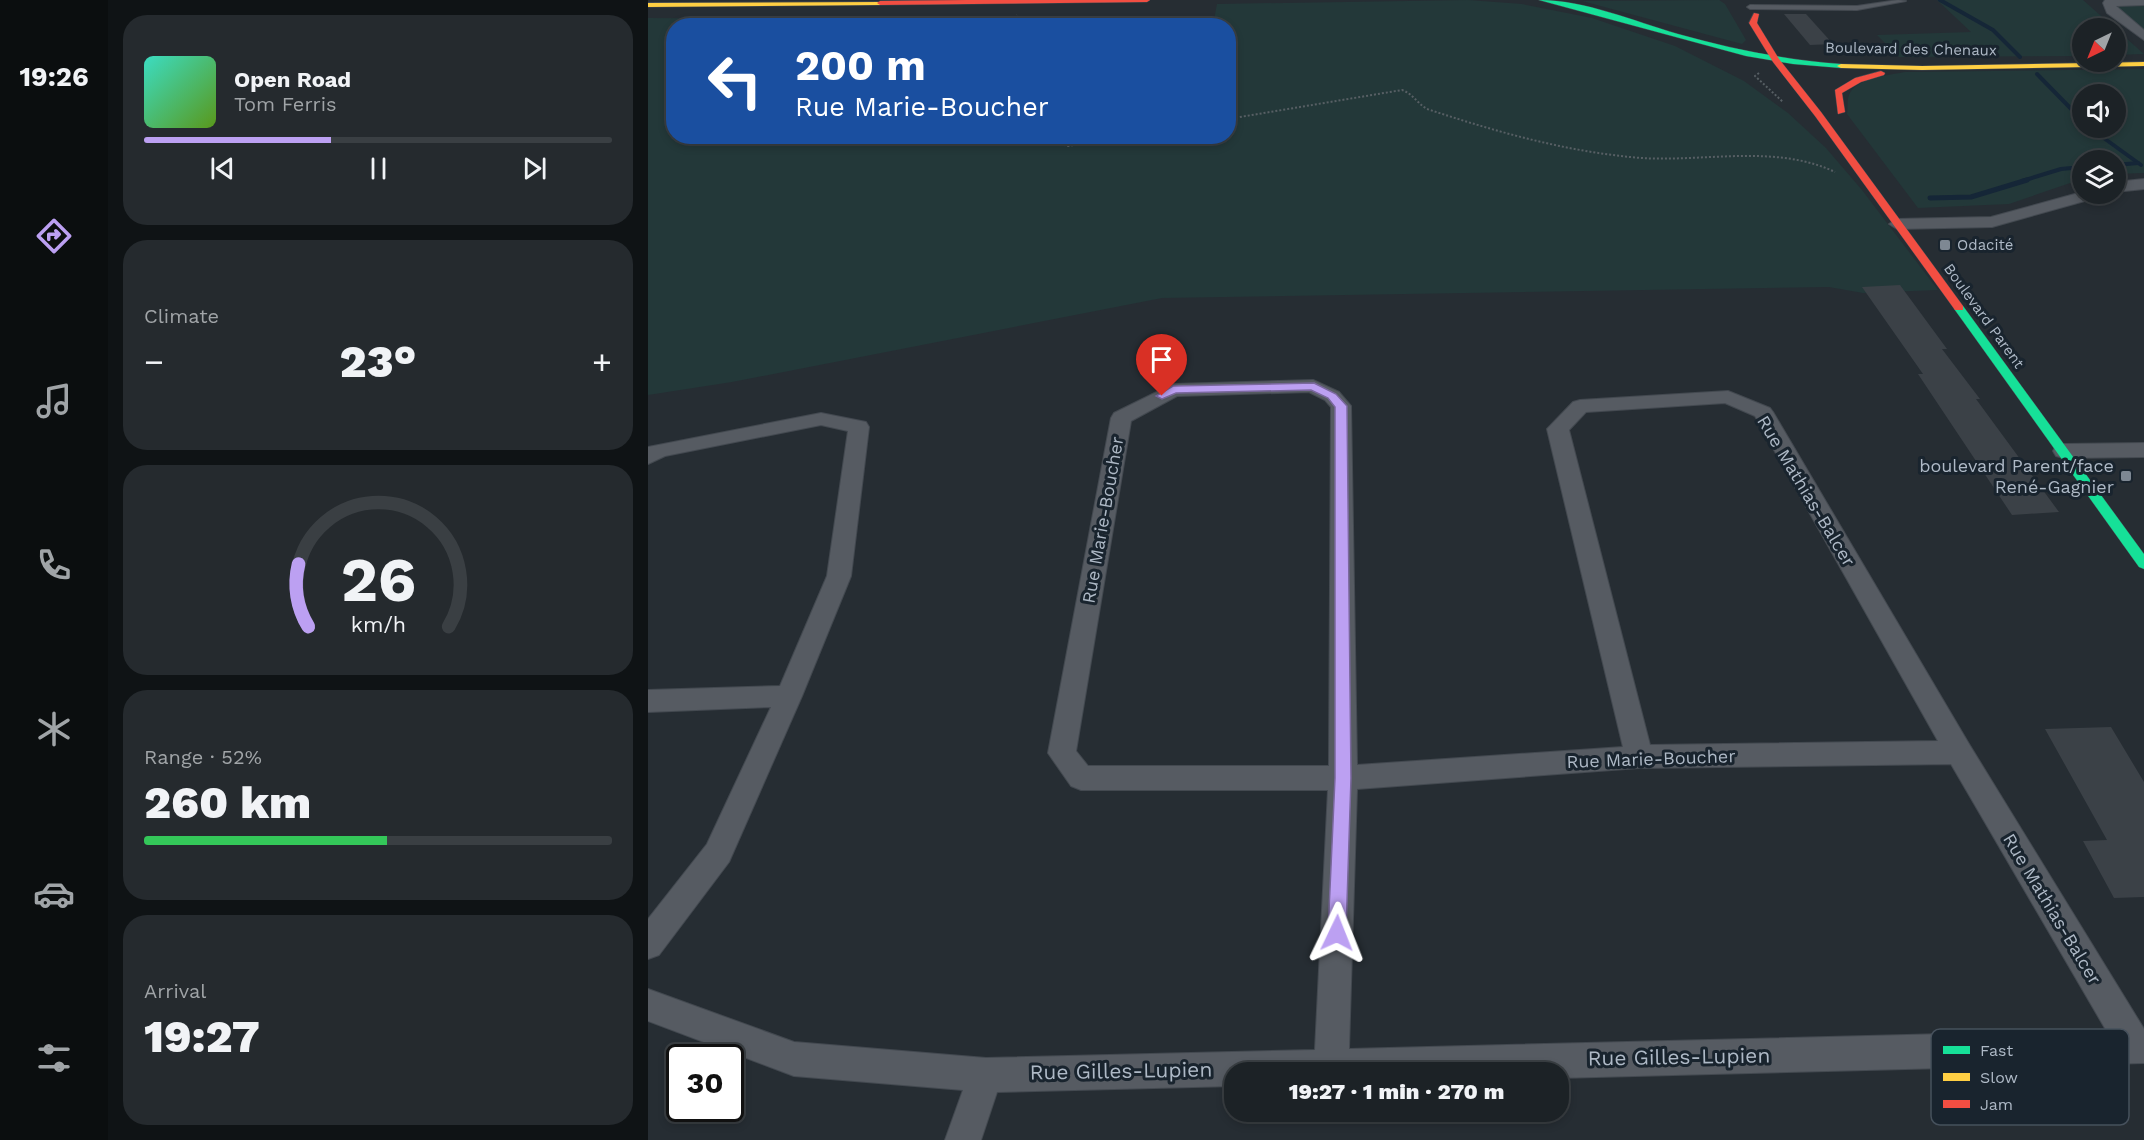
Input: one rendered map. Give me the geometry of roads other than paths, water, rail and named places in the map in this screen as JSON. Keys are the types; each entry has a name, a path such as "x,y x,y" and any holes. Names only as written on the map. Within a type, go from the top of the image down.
{"main road":[{"path":"648,5 1147,0"},
{"name":"Boulevard des Chenaux","path":"1542,0 1572,2 1715,47 1776,60 1851,68 2144,64"},
{"path":"1751,7 1772,23"},
{"name":"Boulevard Parent","path":"1751,7 1753,23 1776,60 1897,224 2077,447 2144,564"},
{"path":"1790,46 1844,117 1838,92 1847,84 1864,77 1921,68"},
{"path":"1918,219 1932,237"},
{"name":"Boulevard Parent","path":"2077,447 2102,469"}],"street":[{"path":"2144,1 2109,3 2111,10 2144,36"},
{"path":"2126,186 2144,184"},
{"path":"1897,224 1918,219 1992,222 2072,200"},
{"name":"Rue Marie-Boucher","path":"1331,1062 1343,778 1341,406 1332,396 1314,386 1173,390 1120,418 1062,753 1081,778 1343,778 1639,758 1959,752"},
{"name":"Rue Mathias-Balcer","path":"1639,758 1558,429 1580,406 1728,397 1763,412 1959,752 2129,1029"},
{"path":"648,457 658,450 821,418 859,427 838,576 789,696 718,854 648,944"},
{"path":"2077,447 2144,450"},
{"path":"648,701 789,696"},
{"name":"Rue Gilles-Lupien","path":"648,1005 794,1059 986,1075 1224,1069"},
{"name":"Rue Mathias-Balcer","path":"2129,1030 2139,1046"},
{"name":"Rue Gilles-Lupien","path":"1493,1062 1931,1051"},
{"path":"963,1140 986,1075"}],"lane":[{"path":"1751,7 1857,8 1902,1"}],"waterway":[{"path":"1940,0 1993,30 2020,57"},
{"path":"2037,74 2072,110"},
{"path":"2104,138 2141,165"},
{"path":"2126,164 2138,163"},
{"path":"2022,181 2072,168"},
{"path":"1930,198 1971,197 2027,180"}],"place":[{"name":"Odacité","path":"1945,245"},
{"name":"boulevard Parent/face René-Gagnier","path":"2126,476"}]}
